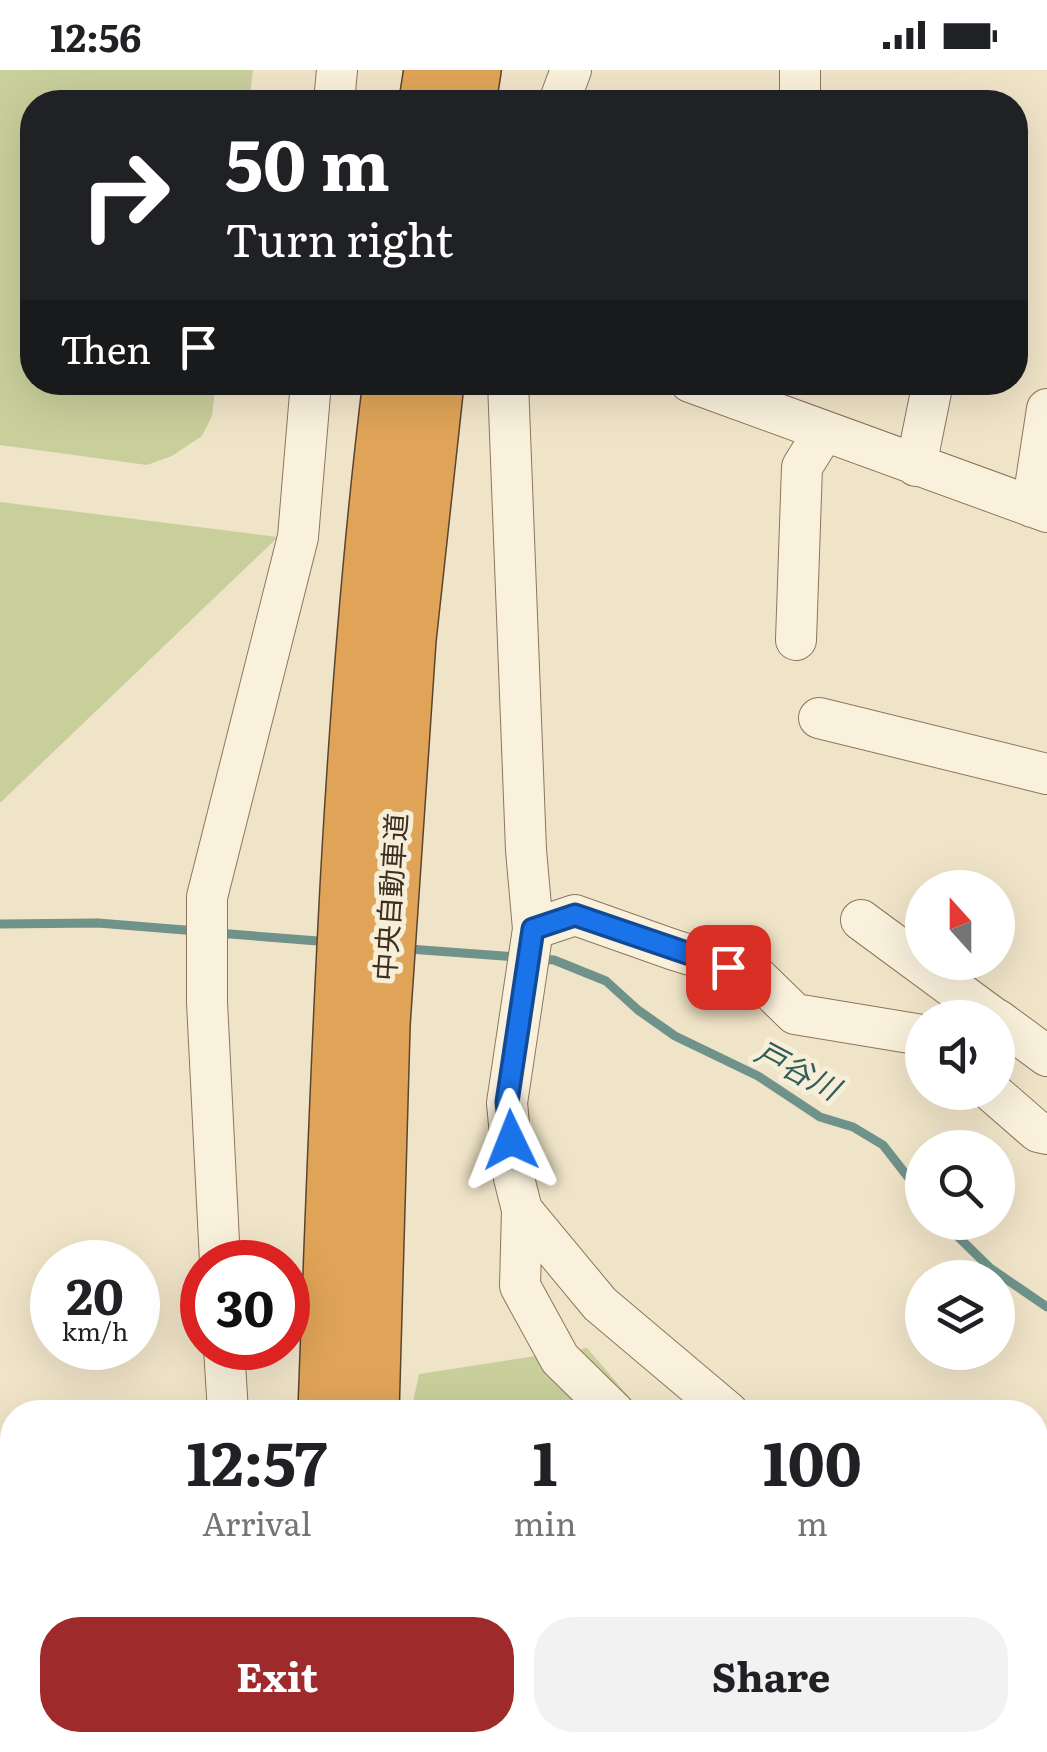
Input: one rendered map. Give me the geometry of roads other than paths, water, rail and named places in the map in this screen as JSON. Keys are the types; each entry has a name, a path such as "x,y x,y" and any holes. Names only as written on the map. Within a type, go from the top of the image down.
{"highway":[{"name":"中央自動車道","path":"326,1400 340,1022 366,641 390,395"},
{"name":"中央自動車道","path":"371,1400 382,1024 408,639 435,395"}],"street":[{"path":"219,1240 207,1002 207,896 298,536 309,395"},
{"path":"508,395 530,949 507,1102 514,1178 522,1210 520,1286 560,1360 602,1400"},
{"path":"740,395 805,412 916,466 1040,509 1047,409"},
{"path":"916,466 930,395"},
{"path":"796,640 805,412"},
{"path":"818,718 1047,774"},
{"path":"530,949 575,915 755,975 795,1014 905,1032"},
{"path":"860,920 970,1000"},
{"path":"1015,1033 1047,1056"},
{"path":"1013,1110 1038,1132 1047,1134"},
{"path":"522,1210 600,1304 714,1400"},
{"path":"225,1370 227,1400"}],"waterway":[{"name":"戸谷川","path":"0,924 98,923 197,931"},
{"name":"戸谷川","path":"217,933 318,941"},
{"name":"戸谷川","path":"409,949 516,957"},
{"name":"戸谷川","path":"541,959 554,960 606,981 675,1036 758,1076 820,1117 853,1127 883,1145 905,1173"},
{"name":"戸谷川","path":"961,1240 990,1268 1047,1307"}]}
